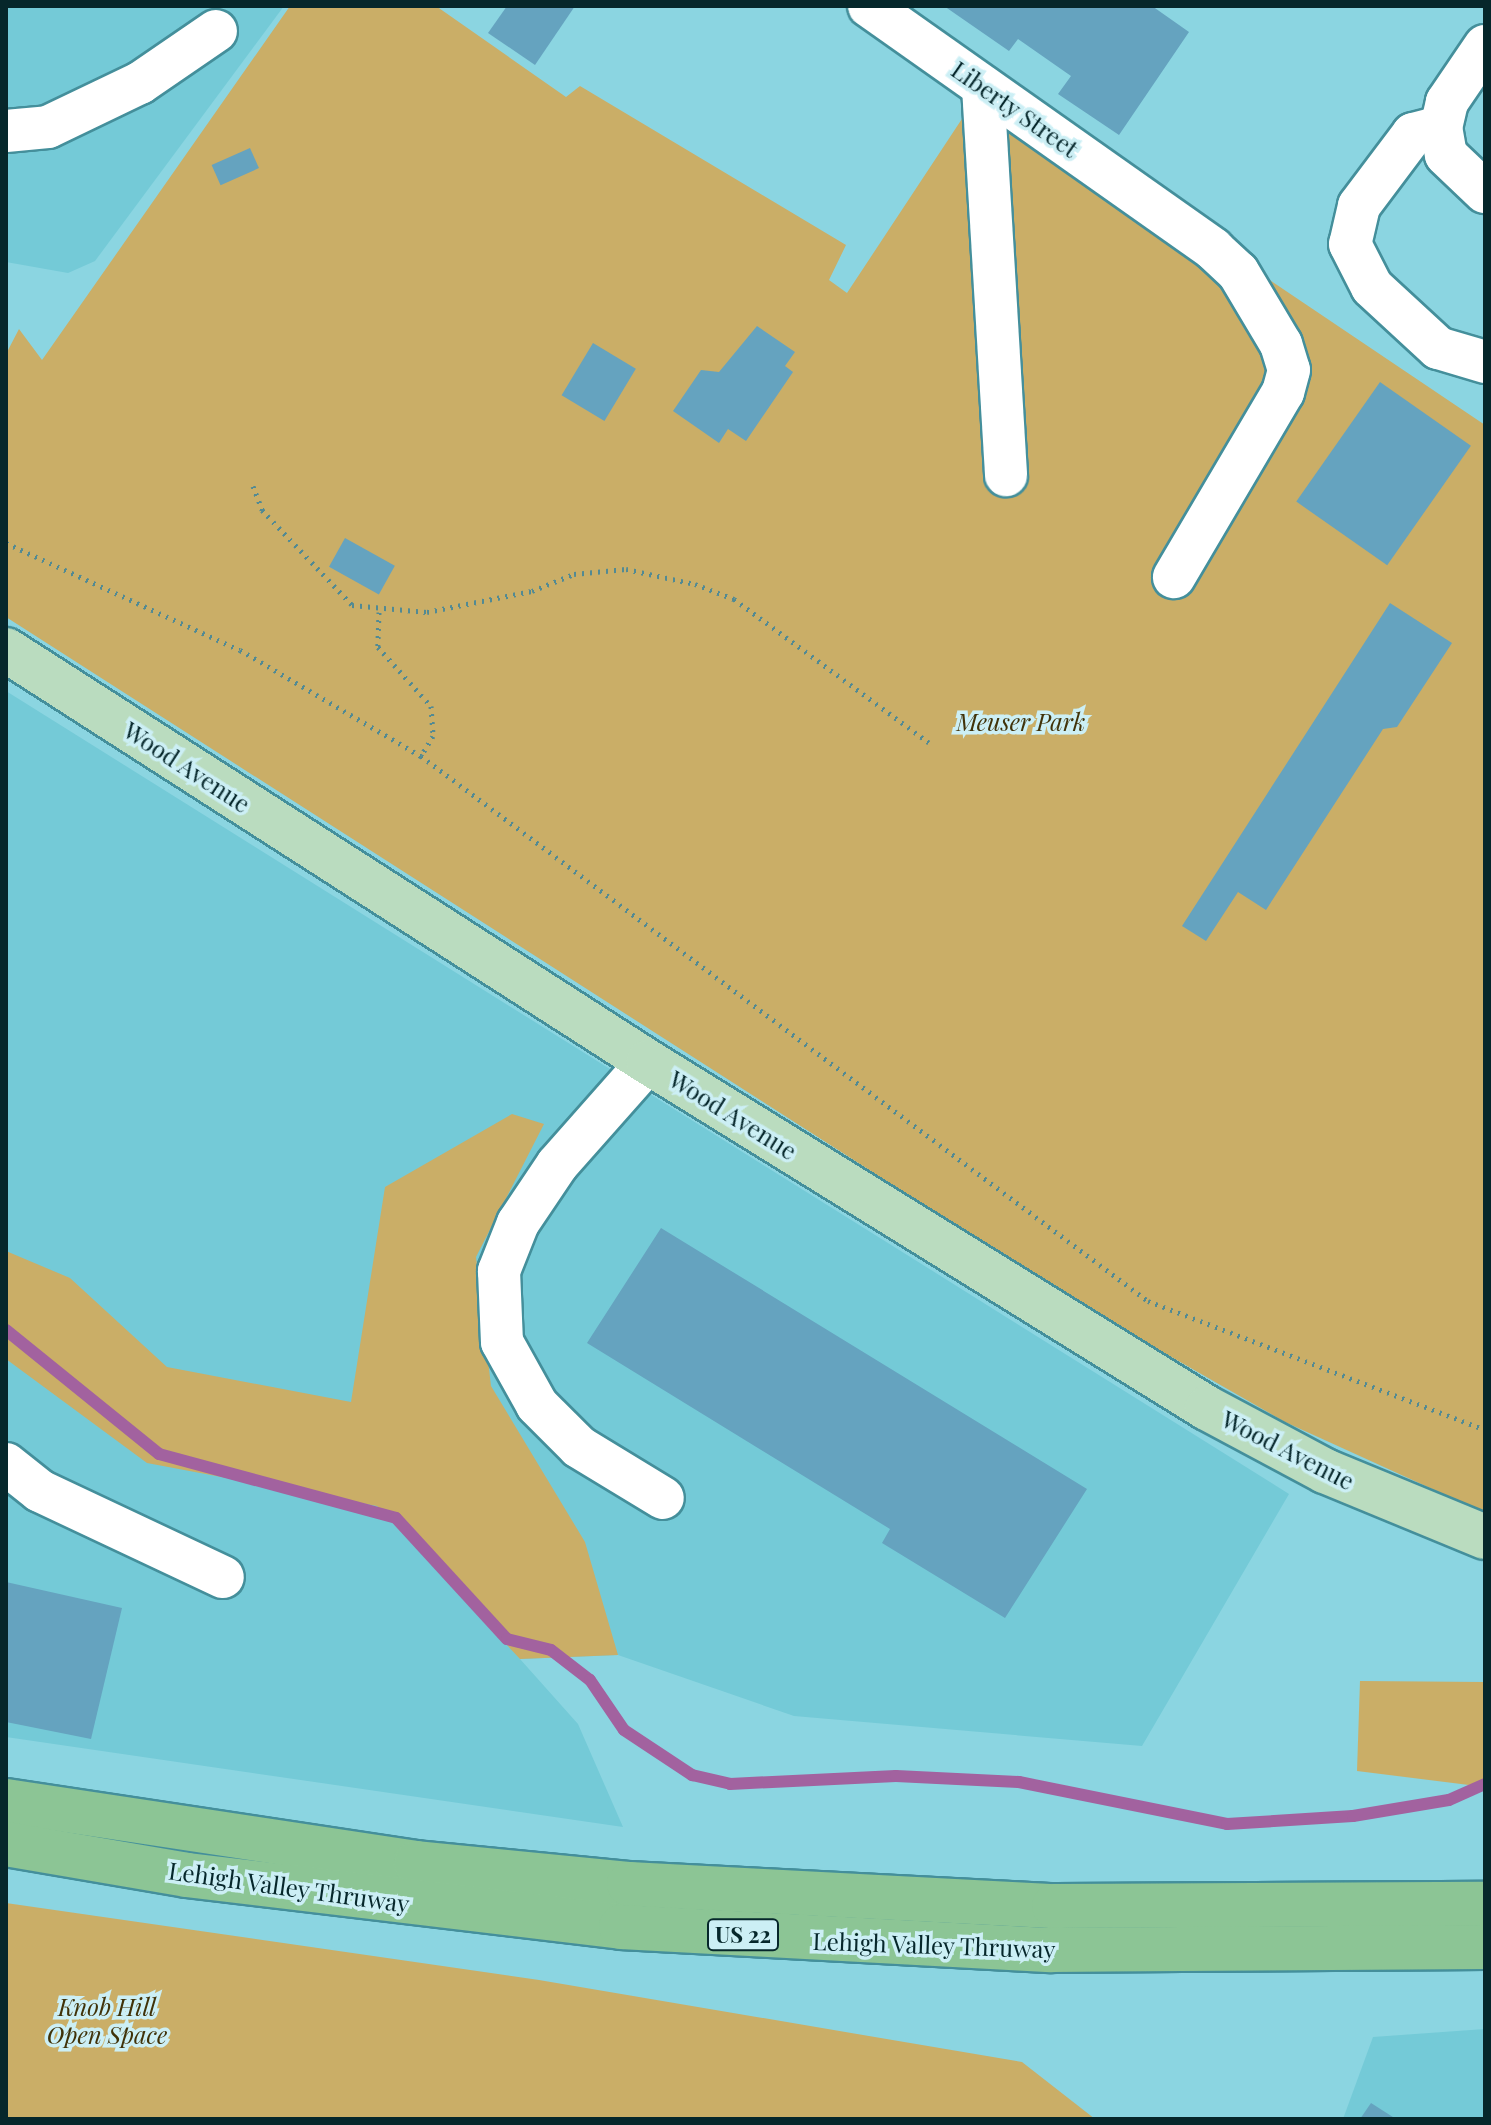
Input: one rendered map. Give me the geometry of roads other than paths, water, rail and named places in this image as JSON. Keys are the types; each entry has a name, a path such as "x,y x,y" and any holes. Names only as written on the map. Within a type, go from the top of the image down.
{"highway":[{"name":"Lehigh Valley Thruway","path":"6,1801 386,1859 629,1884 1054,1906 1485,1904"},
{"name":"Lehigh Valley Thruway","path":"6,1844 187,1875 651,1929 1051,1950 1485,1947"}],"main road":[{"name":"Wood Avenue","path":"6,650 648,1062 1207,1408 1352,1483 1485,1537"}],"street":[{"name":"Liberty Street","path":"869,6 1162,212 1238,272 1289,370 1283,392 1174,577"},
{"path":"6,131 48,127 140,83 216,31"},
{"path":"1485,46 1447,102 1441,127 1446,155 1485,192"},
{"path":"983,87 1006,475"},
{"path":"1441,127 1413,134 1359,206 1350,244 1372,287 1438,348 1485,362"},
{"path":"648,1062 557,1165 518,1223 499,1271 502,1342 537,1405 579,1447 663,1498"},
{"path":"6,1464 40,1491 223,1577"}],"waterway":[{"path":"6,1330 159,1454 396,1518 507,1639 551,1650 590,1680 624,1730 692,1775 730,1784 896,1776 1019,1782 1227,1824 1353,1816 1449,1800 1485,1784"}],"park label":[{"name":"Meuser Park","path":"1021,722"},
{"name":"Knob Hill Open Space","path":"107,2021"}]}
